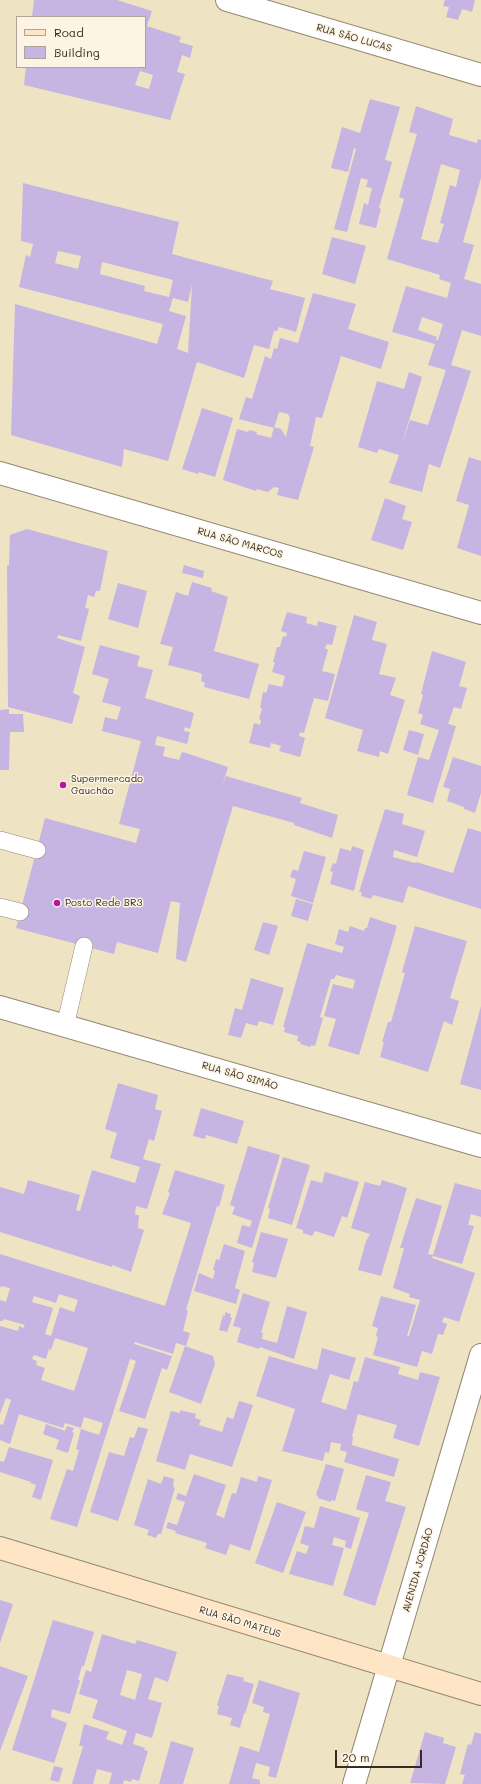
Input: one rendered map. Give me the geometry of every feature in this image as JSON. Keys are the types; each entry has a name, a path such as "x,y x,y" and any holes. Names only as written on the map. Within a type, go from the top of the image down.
{"main road":[{"name":"RUA SÃO MATEUS","path":"0,1548 389,1668 481,1694"}],"street":[{"name":"RUA SÃO LUCAS","path":"227,0 481,75"},
{"name":"RUA SÃO MARCOS","path":"0,473 481,613"},
{"name":"RUA SÃO SIMÃO","path":"0,1006 481,1146"},
{"name":"AVENIDA JORDÃO","path":"354,1784 481,1355"}],"lane":[{"path":"0,840 37,850"},
{"path":"0,907 20,912"},
{"path":"65,1026 84,946"}],"building":[{"path":"34,0 117,0 152,11 147,26 181,37 179,42 193,46 190,58 182,55 177,72 185,74 170,120 24,85 26,68 146,68 146,16 32,16","holes":["140,71 153,75 149,89 135,85"]},
{"path":"445,0 475,0 472,12 462,9 458,20 446,17 449,7 443,6"},
{"path":"370,99 400,107 385,160 392,162 379,208 381,209 376,228 359,224 364,203 368,205 372,188 366,187 368,180 361,178 347,232 334,229 356,149 354,148 348,172 331,168 342,127 360,133"},
{"path":"416,106 453,119 449,135 477,143 478,139 481,140 481,178 463,242 474,245 464,279 481,284 481,336 462,330 451,365 471,371 440,468 429,464 422,492 389,483 399,455 379,449 377,453 358,447 377,381 404,389 409,372 422,377 401,447 410,420 428,425 446,370 428,365 435,344 392,332 406,286 447,298 451,283 439,279 440,275 387,259 404,199 399,197 417,134 409,132","holes":["441,164 460,170 456,187 450,185 440,223 444,224 438,243 421,239","422,317 443,324 438,340 436,340 437,337 418,330"]},
{"path":"23,183 179,222 172,254 273,281 270,289 305,298 296,332 279,327 277,331 274,331 269,349 254,345 244,378 197,362 168,461 124,449 122,467 11,435 15,304 157,344 163,324 19,287 26,255 30,257 33,244 21,241","holes":["58,251 81,256 78,269 55,263","102,262 173,280 169,297 144,291 145,286 100,274","192,285 188,353 177,349 186,316 169,311 173,298 188,302"]},
{"path":"332,237 366,246 355,284 322,274"},
{"path":"313,293 356,304 348,329 389,342 381,369 341,356 322,418 316,417 310,446 314,447 298,500 277,495 279,488 274,487 268,492 257,489 256,491 223,480 237,429 248,432 249,430 257,432 256,434 271,438 274,428 239,419 246,397 252,399 265,356 271,359 274,348 277,349 280,338 298,343","holes":["279,412 288,414 290,418 286,437 281,429 274,427"]},
{"path":"202,408 233,418 215,477 182,469"},
{"path":"469,457 481,461 481,556 457,548 469,505 456,501"},
{"path":"385,498 406,506 402,519 412,522 403,550 371,540"},
{"path":"27,529 108,551 100,591 96,591 94,597 88,595 85,608 89,609 81,641 58,635 57,638 85,647 73,693 80,696 72,724 8,707 7,566 9,565 10,535"},
{"path":"184,565 204,571 203,578 182,573"},
{"path":"192,582 212,588 211,591 228,597 214,651 259,664 249,699 204,687 205,683 201,681 202,675 200,673 168,665 173,647 160,644 176,592 188,596"},
{"path":"118,583 147,591 138,628 108,619"},
{"path":"287,612 307,617 306,623 317,626 318,621 337,626 332,645 327,644 325,648 328,650 322,671 335,674 328,701 314,698 304,733 300,732 299,736 305,738 300,757 279,751 281,746 271,743 270,748 249,743 254,723 260,725 261,720 259,719 262,708 260,708 263,692 266,693 269,684 282,687 285,676 272,672 277,647 280,647 283,636 286,637 287,633 281,631"},
{"path":"354,615 377,622 372,640 387,644 379,674 396,678 390,695 405,700 388,754 380,751 379,757 357,751 363,730 325,718"},
{"path":"100,645 140,656 137,666 153,670 145,698 194,713 190,729 185,727 184,731 190,732 187,744 157,736 155,745 165,747 163,756 179,760 182,752 228,767 222,787 226,776 302,798 300,803 338,815 332,838 294,825 294,823 233,806 186,962 176,959 180,903 171,901 158,953 117,942 114,954 16,928 45,818 136,843 140,829 119,824 141,741 102,731 105,717 117,720 121,707 102,702 109,679 92,674"},
{"path":"432,651 466,662 459,686 467,688 461,709 454,707 448,724 456,726 433,803 407,795 418,757 429,760 439,730 420,724 423,715 418,713 423,695 421,694"},
{"path":"9,709 9,714 23,714 24,732 10,732 9,770 0,770 0,710"},
{"path":"409,730 424,734 418,755 403,750"},
{"path":"453,757 481,766 481,793 475,813 447,801 450,789 443,787"},
{"path":"385,809 404,814 402,824 425,831 417,857 394,850 393,857 453,873 468,828 481,832 481,909 408,886 403,903 373,895 371,899 361,896 362,892 359,892"},
{"path":"352,846 364,850 354,891 330,884 333,872 330,871 333,863 336,864 340,848 351,851"},
{"path":"304,851 326,857 313,903 291,896 296,879 290,877 293,869 298,871"},
{"path":"296,899 313,904 308,921 291,916"},
{"path":"370,917 397,926 359,1055 328,1046 336,1019 324,1016 333,984 353,989 355,980 336,975 334,979 331,979 320,1017 323,1018 315,1046 311,1045 311,1047 300,1044 301,1042 297,1041 298,1036 284,1032 285,1027 283,1027 307,943 342,953 344,947 335,944 339,929 348,932 350,926 364,931 365,928 367,928"},
{"path":"263,922 278,926 269,955 254,950"},
{"path":"415,926 467,941 450,998 459,1001 452,1025 444,1021 428,1072 380,1057 384,1042 382,1042 388,1022 391,1022 405,973 402,972"},
{"path":"251,978 284,988 273,1025 259,1021 257,1026 246,1023 241,1038 228,1035 235,1008 242,1010"},
{"path":"481,1006 481,1090 460,1084"},
{"path":"118,1083 158,1095 155,1109 162,1111 154,1141 149,1139 143,1159 161,1164 147,1209 136,1206 135,1215 139,1215 138,1228 144,1230 131,1272 0,1232 0,1187 24,1194 28,1180 80,1195 76,1210 80,1211 92,1170 135,1183 140,1167 110,1158 117,1133 105,1129"},
{"path":"201,1108 244,1121 237,1144 206,1135 205,1139 193,1136"},
{"path":"248,1146 280,1155 252,1248 237,1243 242,1225 250,1227 252,1221 232,1214 235,1207 230,1205"},
{"path":"283,1157 310,1165 292,1225 268,1218 270,1209 268,1208"},
{"path":"175,1170 225,1185 219,1207 217,1206 186,1310 188,1311 183,1331 190,1333 186,1346 176,1343 173,1354 135,1342 134,1344 172,1356 167,1370 162,1368 145,1419 119,1411 136,1361 130,1359 77,1527 50,1519 67,1469 73,1471 79,1450 76,1449 81,1429 99,1435 103,1423 84,1417 81,1428 65,1423 63,1428 19,1414 10,1444 0,1440 0,1424 3,1425 11,1400 6,1398 0,1414 0,1326 18,1331 19,1326 23,1328 25,1325 4,1319 3,1321 0,1321 0,1300 6,1302 10,1288 1,1286 0,1289 0,1254 165,1306 191,1223 162,1214 170,1193 168,1192","holes":["59,1294 78,1300 74,1312 60,1307 51,1336 45,1334 53,1308 32,1302 34,1296 56,1303","55,1338 88,1348 74,1391 41,1380 45,1368 36,1365 37,1361 32,1359 34,1355 46,1359"]},
{"path":"325,1172 359,1182 347,1218 342,1216 334,1237 315,1231 312,1236 303,1233 303,1230 296,1228 311,1180 322,1183"},
{"path":"382,1180 407,1188 381,1276 358,1270 366,1241 370,1234 351,1228 365,1182 380,1186"},
{"path":"455,1183 481,1190 481,1217 471,1214 468,1225 474,1226 462,1264 433,1256 432,1258 475,1273 459,1322 444,1317 442,1322 447,1324 443,1335 438,1334 432,1354 422,1351 417,1367 373,1355 378,1337 376,1336 378,1328 372,1326 381,1296 416,1305 407,1336 409,1336 420,1300 409,1297 410,1294 393,1288 404,1248 400,1248 416,1198 442,1206 428,1254 433,1255"},
{"path":"261,1232 288,1239 276,1278 252,1272 254,1263 252,1262"},
{"path":"224,1244 245,1251 235,1288 240,1290 236,1304 194,1291 199,1273 213,1279 215,1271 213,1270 216,1259 219,1260"},
{"path":"243,1293 270,1302 261,1333 263,1333 262,1339 277,1343 287,1306 307,1312 294,1359 260,1347 259,1349 237,1342 241,1328 233,1326"},
{"path":"225,1312 231,1314 230,1317 232,1318 227,1332 219,1330 223,1315 225,1316"},
{"path":"185,1346 213,1356 215,1364 201,1404 169,1392"},
{"path":"322,1348 356,1358 349,1380 330,1374 321,1402 346,1410 354,1381 358,1382 365,1357 400,1367 398,1374 418,1380 420,1372 440,1377 419,1446 393,1438 397,1425 358,1414 352,1436 352,1445 399,1459 394,1477 344,1462 347,1452 340,1450 341,1444 331,1442 329,1453 325,1452 323,1461 282,1451 295,1409 256,1396 269,1356 317,1370"},
{"path":"239,1401 253,1405 232,1467 190,1454 185,1470 156,1461 171,1411 180,1413 180,1410 196,1414 195,1418 201,1420 199,1425 222,1432 227,1417 233,1419"},
{"path":"46,1424 65,1431 67,1426 74,1428 68,1453 56,1449 59,1440 43,1434"},
{"path":"138,1427 148,1429 118,1521 90,1512 109,1452 124,1456 130,1437 134,1438"},
{"path":"9,1447 53,1460 41,1500 32,1497 36,1485 0,1472 0,1461 4,1462"},
{"path":"326,1464 344,1469 335,1501 331,1500 331,1502 318,1498 316,1495"},
{"path":"194,1474 226,1485 216,1515 224,1518 232,1493 236,1494 241,1477 257,1482 258,1476 272,1480 250,1551 230,1544 226,1555 205,1548 207,1543 175,1533 176,1531 166,1528 168,1522 177,1525 185,1502 176,1499 178,1493 186,1496"},
{"path":"366,1475 391,1482 385,1501 406,1507 375,1606 343,1595 369,1513 356,1509"},
{"path":"164,1476 174,1479 173,1487 175,1488 161,1534 158,1534 156,1538 147,1535 149,1530 134,1525 148,1479 161,1484"},
{"path":"277,1502 306,1512 283,1573 255,1563"},
{"path":"320,1506 360,1518 351,1549 345,1547 346,1541 334,1537 332,1545 344,1548 333,1586 289,1574 297,1551 306,1554 309,1546 300,1543 305,1526 314,1528"},
{"path":"0,1600 13,1604 0,1643"},
{"path":"53,1620 94,1632 84,1666 82,1666 78,1680 80,1680 70,1714 52,1709 51,1717 67,1723 54,1763 12,1750"},
{"path":"102,1634 135,1644 137,1640 177,1652 168,1682 155,1677 148,1699 162,1703 152,1738 136,1733 133,1744 145,1748 144,1750 148,1751 139,1781 132,1779 131,1782 124,1780 123,1784 109,1784 112,1773 97,1769 93,1784 72,1784 83,1746 79,1746 84,1724 109,1732 106,1739 122,1745 127,1731 92,1718 98,1700 79,1694 86,1670 91,1672","holes":["127,1670 142,1674 135,1700 120,1695"]},
{"path":"0,1666 28,1676 0,1751"},
{"path":"227,1674 244,1678 243,1681 254,1684 240,1728 230,1725 232,1718 217,1714 219,1706 217,1705"},
{"path":"259,1680 300,1693 276,1778 268,1776 270,1767 256,1763 252,1778 260,1780 260,1784 229,1784 240,1746 259,1752 270,1714 263,1712 264,1707 252,1703"},
{"path":"425,1732 444,1738 443,1743 456,1747 445,1784 410,1783"},
{"path":"475,1732 481,1734 481,1784 462,1784 465,1775 460,1774 468,1744 471,1745"},
{"path":"171,1741 194,1748 183,1784 159,1784"},
{"path":"54,1766 63,1768 59,1782 50,1780"}],"place":[{"name":"Supermercado Gauchão","path":"63,785"},
{"name":"Posto Rede BR3","path":"57,903"}]}
